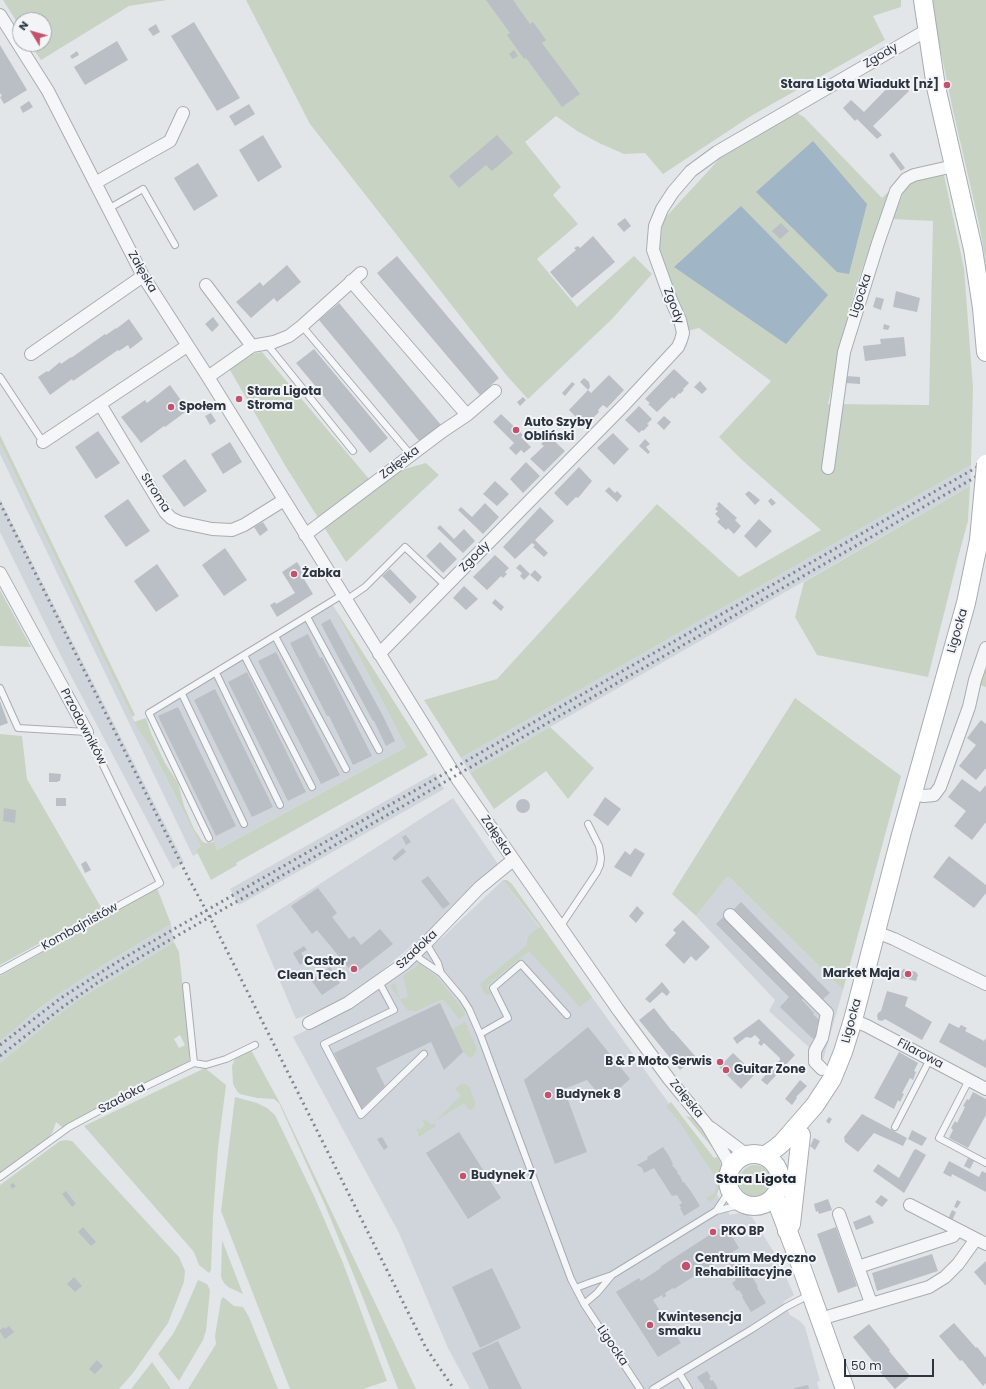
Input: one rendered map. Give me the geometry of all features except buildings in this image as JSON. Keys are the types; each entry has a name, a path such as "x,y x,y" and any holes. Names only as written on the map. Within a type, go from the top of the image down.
{"street":[{"path":"923,0 938,98 977,272 986,351"},
{"name":"Załęska","path":"0,15 48,91 143,276 208,377 304,535 458,780 618,1011 669,1079 707,1125 727,1159 730,1169"},
{"name":"Zgody","path":"379,654 625,404 678,347 683,333 680,320 653,250 655,226 662,209 673,192 691,171 717,152 927,30"},
{"path":"94,183 170,141 183,113"},
{"name":"Ligocka","path":"828,468 844,352 896,191 906,178 914,174 954,166"},
{"path":"208,377 252,346 274,342 289,336 361,273"},
{"path":"31,354 143,276"},
{"path":"351,281 467,415"},
{"path":"206,284 252,346"},
{"path":"43,442 187,346"},
{"name":"Załęska","path":"304,535 467,415 495,391"},
{"name":"Stroma","path":"100,404 165,512 171,518 215,530 228,530 244,525 284,500"},
{"name":"Ligocka","path":"779,1170 801,1135 828,1072 843,1052 853,1020 966,603 979,540 986,464"},
{"name":"Przodowników","path":"0,573 87,732"},
{"path":"913,794 924,796 934,795 940,787 969,707 975,680 986,648"},
{"name":"Szadoka","path":"309,1023 348,1003 405,962 426,943 479,888 513,860"},
{"path":"730,915 827,1013 822,1038 815,1051 815,1062 828,1072"},
{"path":"876,932 894,939 986,984"},
{"name":"Filarowa","path":"853,1020 986,1089"},
{"name":"Ligocka","path":"755,1155 776,1148 782,1143 815,1105"},
{"name":"Załęska","path":"707,1125 755,1155"},
{"path":"790,1237 801,1135"},
{"path":"749,1205 766,1204 775,1197 781,1182 779,1170 771,1160 755,1155 739,1159 730,1169 728,1179 730,1190 733,1197 749,1205 780,1232 790,1237"},
{"path":"775,1197 845,1389"},
{"path":"820,1319 929,1287 946,1277 981,1241 910,1205"},
{"path":"839,1214 871,1303"},
{"path":"858,1267 953,1236 958,1230"}],"lane":[{"path":"108,208 143,190 175,245"},
{"path":"302,326 411,455"},
{"path":"266,343 353,451"},
{"path":"0,378 43,442"},
{"path":"209,838 149,713 307,617 365,587 405,547 446,586"},
{"path":"307,617 379,750"},
{"path":"275,636 346,769"},
{"path":"244,655 312,787"},
{"path":"216,672 280,805"},
{"path":"0,688 18,728 87,732"},
{"path":"182,694 244,824"},
{"name":"Przodowników","path":"87,732 160,883"},
{"path":"560,927 597,872 600,865 601,858 599,846 588,824"},
{"name":"Kombajnistów","path":"0,971 160,883"},
{"path":"426,943 438,963 441,973"},
{"path":"416,953 420,959 441,973 462,998 480,1034 571,1279 584,1304 597,1293 612,1275"},
{"path":"480,1034 508,1018 493,988 521,964 567,1015"},
{"path":"379,982 394,1010 324,1044 361,1115 424,1054"},
{"path":"186,986 194,1062"},
{"name":"Szadoka","path":"0,1177 69,1127 132,1093 194,1062 206,1065 226,1059 255,1045"},
{"path":"894,1128 930,1059"},
{"path":"969,1080 939,1138 986,1163"},
{"path":"716,1211 730,1190"},
{"path":"576,1288 589,1282 612,1275 716,1211 749,1205"},
{"path":"653,1389 752,1330 786,1307 811,1294"},
{"name":"Ligocka","path":"584,1304 640,1389"},
{"path":"679,1373 689,1389"}],"shaded area":[{"path":"0,444 132,717 153,752 201,846 196,850 198,853 193,856 0,454"},
{"path":"971,465 970,486 470,773 461,758"},
{"path":"0,499 184,862 173,869 71,676 0,532"},
{"path":"332,604 406,747 217,850 153,715"},
{"path":"435,773 444,789 239,905 230,889"},
{"path":"453,798 498,864 427,933 373,978 334,1005 296,1019 256,925"},
{"path":"728,876 843,990 823,1060 769,1011 775,1000 696,916"},
{"path":"503,880 576,975 719,1174 716,1193 730,1215 739,1213 752,1217 754,1220 778,1259 794,1295 783,1302 790,1315 800,1321 805,1327 820,1381 817,1382 819,1389 470,1389 448,1348 399,1233 293,1037 349,1008 384,985 443,937"},
{"path":"171,924 174,942 79,999 0,1063 0,1041 13,1029 59,994"}],"green space":[{"path":"3,0 167,0 129,6 41,60 36,52 52,52 52,12 12,12 12,14"},
{"path":"246,0 901,0 901,7 873,16 885,40 751,116 663,174 645,153 624,154 577,131 556,116 525,142 561,187 553,195 578,224 537,259 577,307 634,256 652,274 612,319 528,399 507,376 310,124"},
{"path":"933,0 986,0 986,264 979,223 937,33"},
{"path":"797,113 804,117 882,198 889,191 854,293 828,404 929,405 933,221 892,219 905,189 912,179 944,175 964,268 973,388 971,465 461,758 424,700 497,679 657,504 739,577 821,530 741,459 719,437 771,381 699,328 688,331 659,253 663,220 723,155"},
{"path":"262,352 369,479 426,463 439,475 346,562 286,467 230,370 248,355"},
{"path":"0,435 135,715 132,717 0,444"},
{"path":"970,486 968,521 928,677 817,655 795,617 804,582"},
{"path":"0,590 31,647 0,646"},
{"path":"332,604 428,755 236,863 237,865 211,880 196,850 201,846 153,752 134,722 146,718 151,733 165,763 178,783 184,806 194,829 205,843 214,842 217,850 406,747"},
{"path":"986,664 986,687 980,685"},
{"path":"795,698 901,776 843,990 728,876 696,916 672,894"},
{"path":"550,727 594,768 568,799 546,771 494,809 470,773"},
{"path":"0,734 22,736 27,779 102,909 0,965"},
{"path":"503,880 507,880 512,884 592,997 580,1007 529,951 487,986 491,994 486,996 480,984 527,945 529,935 540,927"},
{"path":"157,888 171,924 59,994 0,1041 0,976"},
{"path":"174,942 179,952 190,1054 189,1062 129,1091 66,1126 62,1127 56,1122 49,1138 0,1173 0,1063 79,999","holes":["180,1035 185,1045 179,1048 174,1039"]},
{"path":"419,963 437,977 462,1008 465,1015 459,1019 443,999 417,1011 409,1011 405,1007 390,986 395,983 400,999 408,997 403,976"},
{"path":"465,1022 477,1049 472,1058 463,1052 452,1029"},
{"path":"251,1050 281,1105 416,1389 398,1389 325,1205 279,1103 274,1099 257,1098 240,1094 233,1084 232,1066 235,1058"},
{"path":"205,1068 226,1085 218,1148 211,1270 209,1273 199,1265 194,1252 84,1126"},
{"path":"461,1084 466,1084 470,1088 475,1102 473,1109 469,1110 464,1103 436,1121 461,1095 456,1091 456,1088"},
{"path":"235,1097 257,1103 267,1108 275,1115 315,1198 343,1263 387,1381 363,1389 290,1389 221,1211"},
{"path":"671,1102 714,1158 717,1157 720,1161 719,1189 711,1202 706,1198 715,1193 717,1180 679,1121 666,1106"},
{"path":"686,1116 693,1118 715,1147 712,1147"},
{"path":"426,1120 432,1125 434,1123 436,1126 419,1137 417,1128 420,1130 425,1124 422,1121"},
{"path":"60,1141 72,1141 179,1257 185,1271 184,1282 168,1323 133,1373 119,1389 0,1389 0,1185"},
{"path":"752,1165 758,1165 768,1172 771,1181 770,1187 764,1194 758,1197 752,1197 742,1190 739,1184 739,1178 746,1168"},
{"path":"222,1240 243,1294 228,1287 221,1277"},
{"path":"198,1280 207,1284 210,1290 206,1331 203,1340 179,1381 158,1354 173,1334"},
{"path":"223,1297 234,1306 243,1307 249,1317 278,1389 188,1389 216,1344 215,1336 221,1300"},
{"path":"152,1362 171,1389 131,1389"}],"water":[{"path":"813,141 867,204 849,274 837,272 756,192"},
{"path":"741,206 828,295 786,344 674,267"}],"railway":[{"path":"0,1045 61,998 122,959 986,462"},
{"path":"0,1056 64,1006 97,983 154,949 986,471"},
{"path":"0,503 426,1348 454,1389"}],"place":[{"name":"Stara Ligota Wiadukt [nż]","path":"947,85"},
{"name":"Stara Ligota Stroma","path":"239,399"},
{"name":"Społem","path":"171,407"},
{"name":"Auto Szyby Obliński","path":"516,430"},
{"name":"Żabka","path":"294,574"},
{"name":"Castor Clean Tech","path":"354,969"},
{"name":"Market Maja","path":"908,974"},
{"name":"B & P Moto Serwis","path":"720,1062"},
{"name":"Guitar Zone","path":"726,1070"},
{"name":"Budynek 8","path":"548,1095"},
{"name":"Budynek 7","path":"463,1176"},
{"name":"PKO BP","path":"713,1232"},
{"name":"Centrum Medyczno Rehabilitacyjne","path":"686,1266"},
{"name":"Kwintesencja smaku","path":"650,1325"}],"district":[{"name":"Stara Ligota","path":"756,1180"}]}
